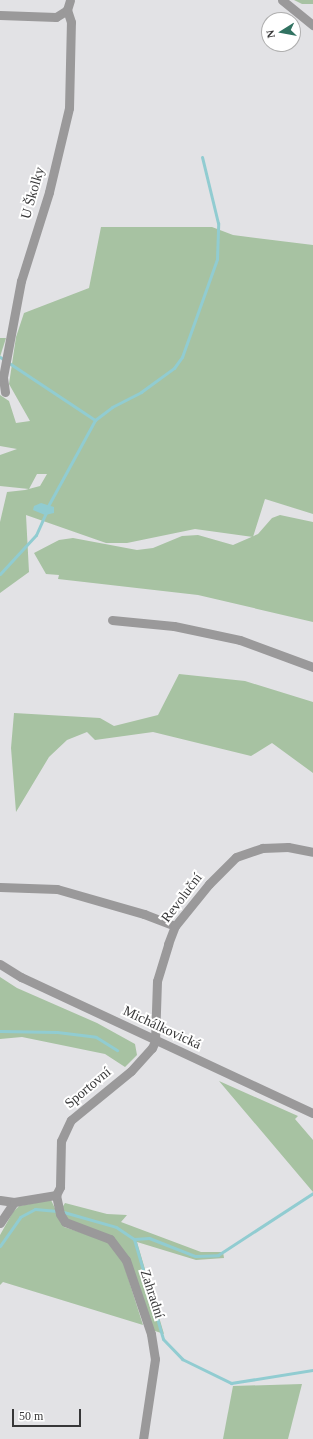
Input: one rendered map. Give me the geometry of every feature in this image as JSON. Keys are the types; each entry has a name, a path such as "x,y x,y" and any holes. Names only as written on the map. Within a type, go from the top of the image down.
{"street":[{"name":"U Školky","path":"5,392 3,377 21,282 49,192 69,108 71,22 67,10 70,0"},
{"path":"282,0 313,25"},
{"path":"0,15 56,18 67,10"},
{"path":"112,620 174,626 240,640 313,667"},
{"name":"Revoluční","path":"155,1040 157,981 175,926 209,884 236,857 262,848 288,847 313,852"},
{"path":"0,887 57,889 144,914 175,926"},
{"name":"Michálkovická","path":"0,964 21,977 313,1113"},
{"name":"Sportovní","path":"58,1199 60,1187 61,1141 71,1120 132,1071 152,1048 155,1040"},
{"path":"0,1200 14,1202 58,1199"},
{"name":"Zahradní","path":"58,1199 60,1214 69,1225 110,1239 126,1260 151,1334 155,1359 143,1439"},
{"path":"0,1223 14,1202"}],"green space":[{"path":"294,0 313,0 313,4 302,4"},
{"path":"101,227 212,227 233,235 313,245 313,514 265,499 253,537 195,529 127,543 106,543 26,515 29,572 0,593 0,522 7,492 29,489 0,486 0,455 17,449 0,446 0,395 9,401 16,423 30,421 9,384 16,337 24,313 89,288","holes":["37,474 47,474 40,486 29,489"]},
{"path":"0,338 6,338 0,357"},
{"path":"280,515 313,522 313,622 198,595 58,579 59,575 46,574 34,553 59,540 73,538 137,550 153,548 182,536 198,535 233,545 258,534 272,518"},
{"path":"179,674 245,681 313,702 313,773 272,743 251,756 153,732 95,740 87,732 67,740 49,757 16,812 11,748 14,713 100,718 114,726 158,715"},
{"path":"0,977 17,988 97,1023 135,1044 137,1055 125,1067 105,1054 22,1037 0,1039"},
{"path":"219,1081 298,1116 295,1119 313,1140 313,1192"},
{"path":"51,1200 64,1227 107,1241 123,1262 143,1325 3,1282 0,1285 0,1235 13,1212 19,1206"},
{"path":"65,1203 107,1214 127,1215 121,1222 201,1252 223,1252 224,1258 196,1260 137,1242 164,1334 152,1330 121,1247 69,1222 62,1208"},
{"path":"302,1384 288,1439 223,1439 233,1386"}],"water":[{"path":"41,503 54,507 54,513 45,515 33,510 34,506"}],"waterway":[{"path":"48,506 95,420 112,407 141,392 174,368 182,357 217,259 218,223 202,157"},
{"path":"0,357 95,420"},
{"path":"0,574 36,535 46,513"},
{"path":"0,1031 57,1032 96,1037 117,1050"},
{"path":"134,1239 149,1238 195,1256 218,1255 313,1193"},
{"path":"0,1246 20,1217 35,1209 60,1211 116,1227 134,1239 163,1339 182,1359 231,1383 313,1370"}]}
